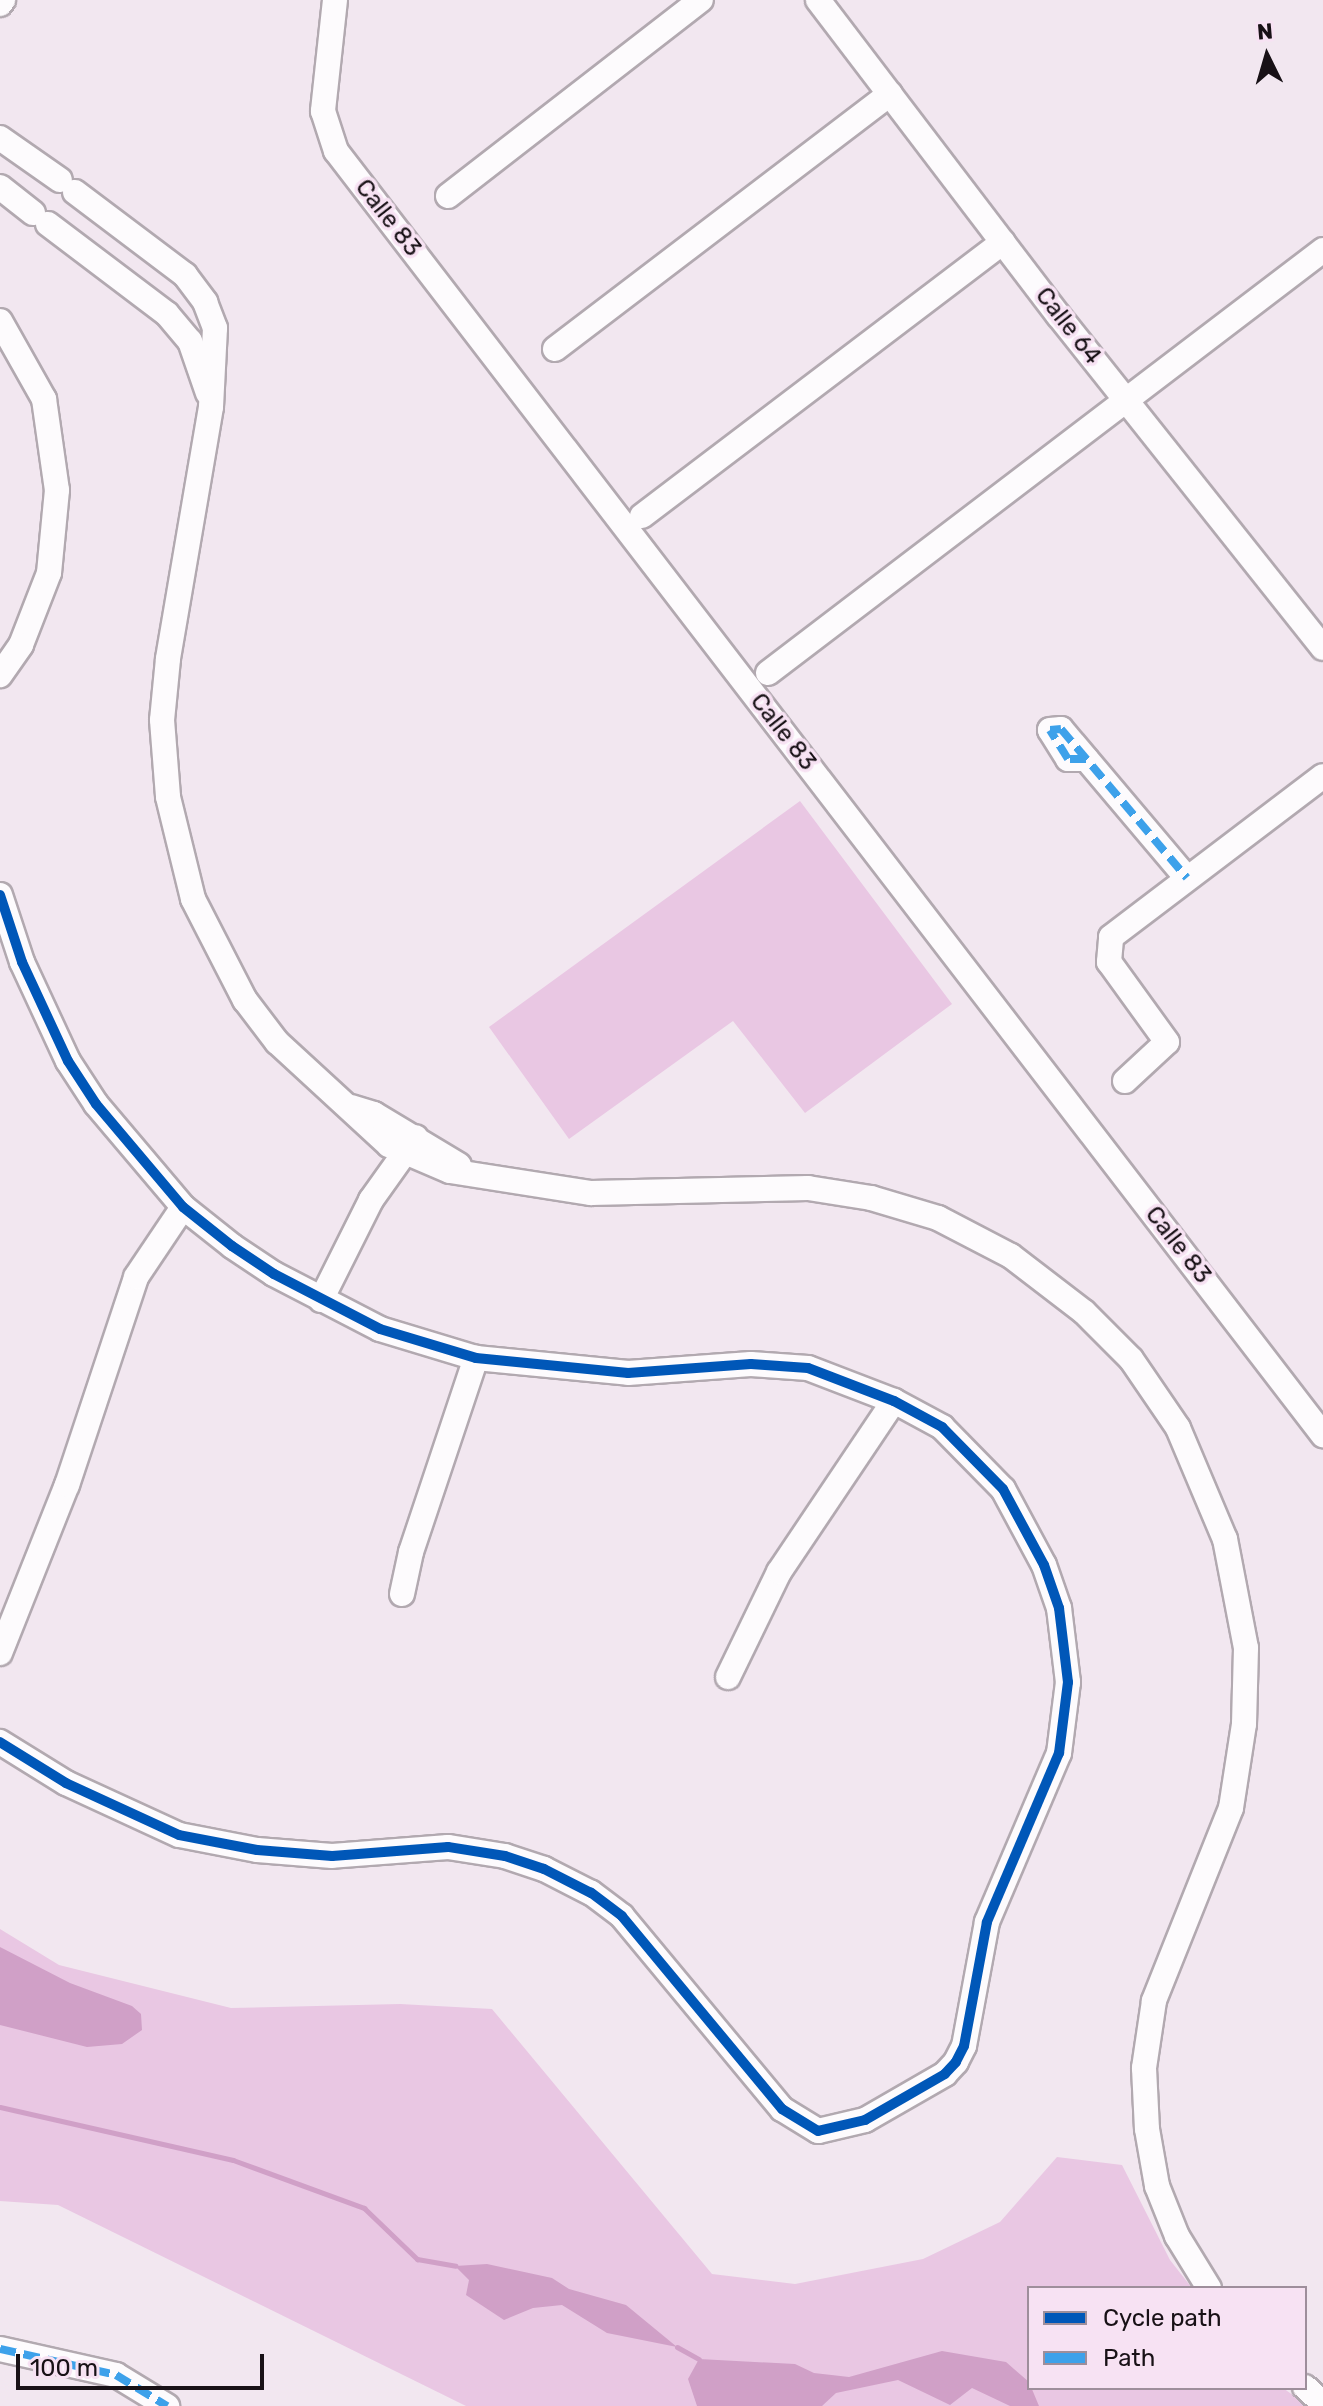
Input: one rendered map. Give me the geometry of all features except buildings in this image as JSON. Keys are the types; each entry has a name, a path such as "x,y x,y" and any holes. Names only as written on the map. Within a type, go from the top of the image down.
{"street":[{"name":"Calle 83","path":"335,0 323,111 336,151 1323,1435"},
{"path":"448,196 701,0"},
{"name":"Calle 64","path":"818,0 1003,242 1323,648"},
{"path":"555,349 890,94"},
{"path":"1,138 185,275 205,302 215,328 217,358 211,407 168,659 162,720 168,797 193,899 245,1000 277,1042 344,1105 402,1141 470,1174 591,1193 751,1186 808,1188 871,1198 938,1218 1011,1256 1049,1284 1131,1359 1158,1396 1210,1496 1225,1539 1246,1648 1244,1724 1231,1808 1154,2001 1144,2068 1147,2129 1157,2186 1177,2236 1208,2286"},
{"path":"0,187 122,277 190,341 202,366 211,407"},
{"path":"642,516 1003,242"},
{"path":"122,277 143,243"},
{"path":"768,673 1323,250"},
{"path":"0,321 44,399 57,490 49,573 21,645 0,675"},
{"path":"1086,759 1187,878"},
{"path":"1125,1081 1167,1042 1109,962 1108,944 1116,931 1323,776"},
{"path":"0,895 22,962 68,1061 96,1104 183,1207 263,1267 380,1329 476,1358 628,1373 751,1364 808,1368 894,1401 942,1427 971,1453 1003,1489 1029,1534 1059,1608 1068,1682 1067,1723 1044,1796 987,1922 964,2046 956,2062 945,2074 843,2129 818,2131 798,2123 622,1916 591,1893 544,1869 505,1856 448,1847 332,1856 257,1850 179,1835 66,1783 0,1742"},
{"path":"321,1300 402,1141"},
{"path":"0,1653 67,1485 136,1277 183,1207"},
{"path":"402,1594 411,1552 476,1358"},
{"path":"728,1677 779,1572 894,1401"},
{"path":"0,2349 116,2375 167,2406"},
{"path":"1307,2389 1323,2403"}],"shaded area":[{"path":"800,801 952,1004 805,1113 733,1021 569,1139 489,1027"},
{"path":"0,1929 59,1965 231,2008 400,2004 492,2009 712,2274 795,2284 923,2259 1000,2222 1057,2157 1122,2165 1170,2260 1190,2286 1027,2286 1027,2390 1286,2390 1308,2406 466,2406 58,2205 0,2201"},
{"path":"0,1947 70,1983 132,2006 141,2014 142,2030 122,2044 87,2047 0,2025"},
{"path":"487,2264 552,2278 569,2289 626,2305 677,2347 607,2333 562,2305 533,2308 504,2320 466,2295 469,2280 455,2266"},
{"path":"942,2351 1006,2362 1027,2380 1027,2390 1032,2390 1039,2406 1010,2406 972,2388 950,2405 898,2380 836,2393 822,2406 697,2406 688,2379 699,2359 795,2364 814,2373 849,2377"}],"waterway":[{"path":"0,2107 233,2160 364,2208 417,2259 455,2266"},
{"path":"677,2347 699,2359"}],"marked path":[{"path":"1086,759 1068,759 1050,730 1061,729 1187,878"},
{"path":"0,2349 116,2375 167,2406"}],"cycle path":[{"path":"0,895 22,962 68,1061 96,1104 183,1207 232,1246 274,1274 380,1329 476,1358 628,1373 751,1364 808,1368 894,1401 942,1427 1003,1489 1044,1565 1059,1608 1068,1682 1059,1753 987,1922 964,2046 956,2062 945,2074 865,2120 818,2131 782,2109 622,1916 591,1893 544,1869 505,1856 448,1847 332,1856 257,1850 179,1835 66,1783 0,1742"}]}
